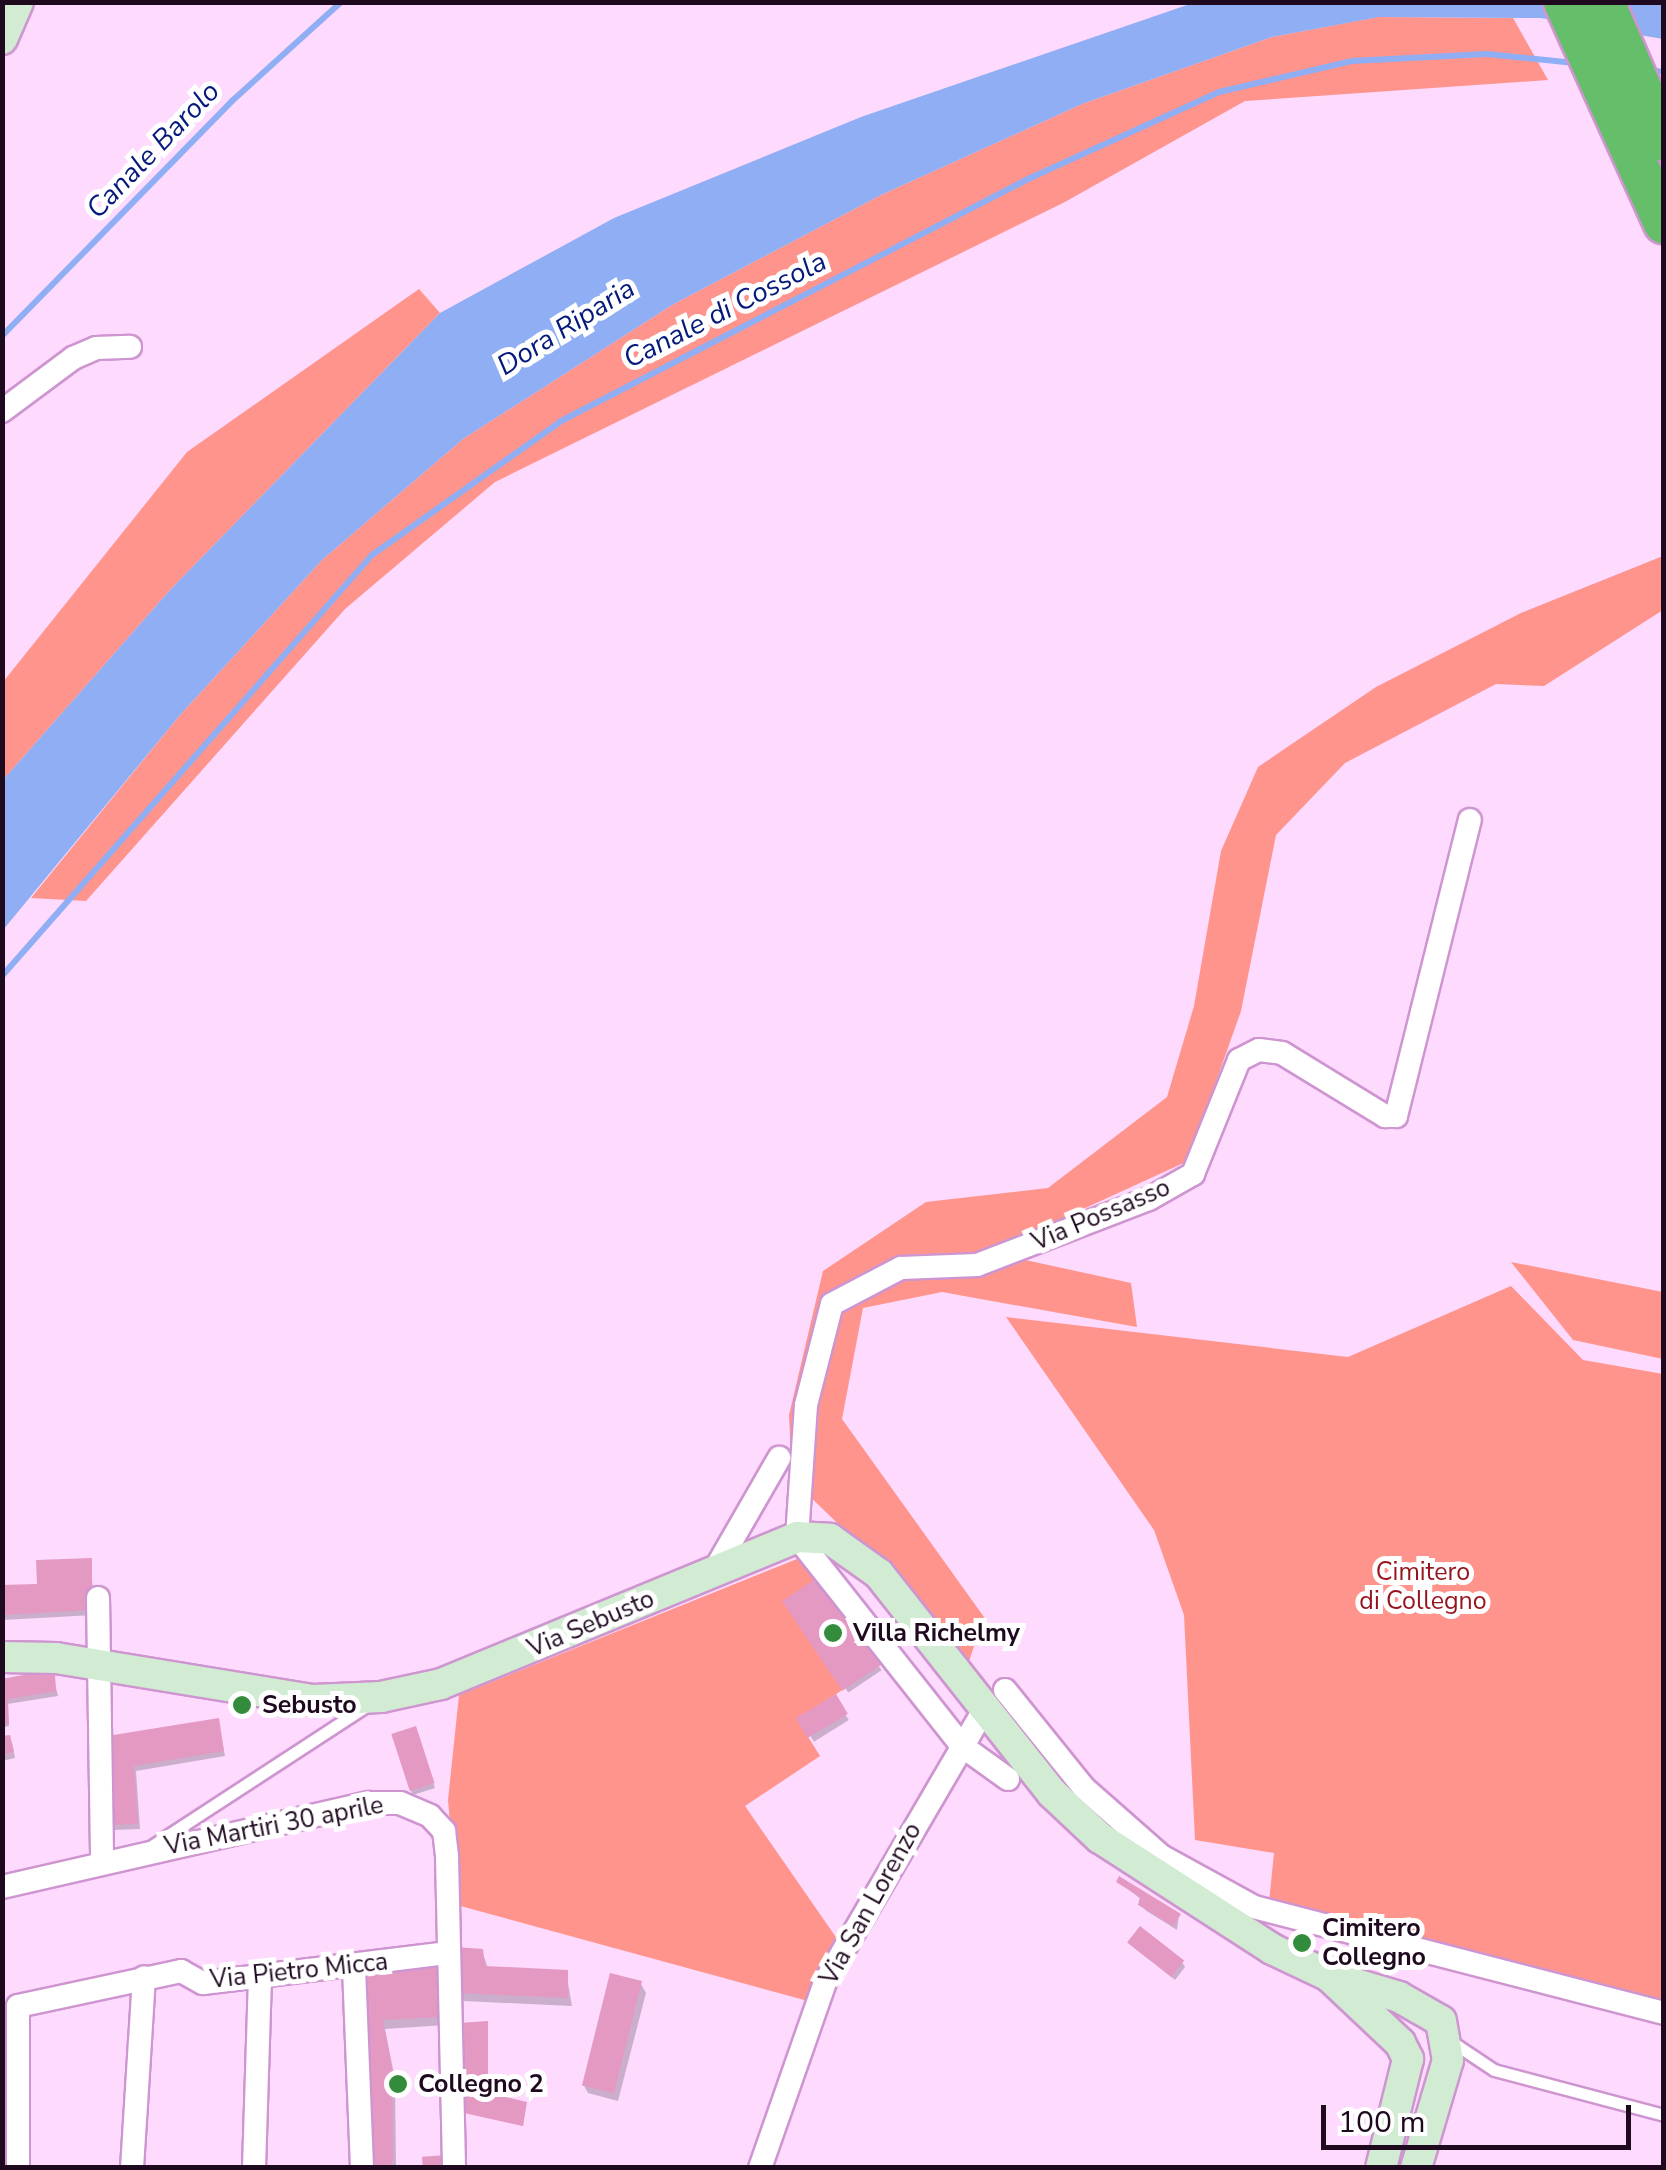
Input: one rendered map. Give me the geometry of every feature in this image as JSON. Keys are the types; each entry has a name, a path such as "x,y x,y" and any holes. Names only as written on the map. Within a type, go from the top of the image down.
{"highway":[{"path":"1564,2 1646,133"},
{"path":"1604,2 1646,133 1664,223"}],"street":[{"path":"2,40 18,2"},
{"path":"2,411 73,358 96,348 130,347"},
{"name":"Via Possasso","path":"797,1538 806,1405 832,1304 901,1268 977,1266 1149,1199 1194,1174 1239,1060 1259,1050 1282,1054 1384,1116 1396,1116 1470,820"},
{"path":"713,1572 779,1458"},
{"path":"797,1538 864,1630 880,1635 962,1746 1008,1779"},
{"path":"797,1538 830,1539 880,1574 995,1699 1084,1788 1162,1856 1254,1907 1664,2013"},
{"name":"Via Sebusto","path":"2,1657 96,1665 313,1700 380,1697 441,1684 797,1538"},
{"path":"98,1598 96,1665 102,1862"},
{"path":"995,1699 1052,1793 1100,1838 1272,1949 1329,1976 1398,1997 1441,2022 1448,2040 1448,2060 1416,2168"},
{"name":"Via San Lorenzo","path":"760,2168 825,1982 962,1746 995,1699"},
{"name":"Via Martiri 30 aprile","path":"2,1887 332,1810 400,1802 430,1816 444,1832 454,2168"},
{"name":"Via Pietro Micca","path":"18,2168 18,2006 144,1976 181,1972 202,1984 354,1968 446,1953"},
{"path":"354,1968 362,2168"},
{"path":"132,2168 144,1976"},
{"path":"1329,1976 1400,2043 1408,2059 1381,2168"},
{"path":"254,2168 260,1978"}],"lane":[{"name":"Via Sebusto","path":"141,1853 380,1697"},
{"path":"1448,2040 1494,2070 1664,2114"}],"green space":[{"path":"1378,17 1513,18 1548,80 1245,101 1063,203 495,482 345,609 86,901 31,898 180,715 322,560 463,439 672,305 881,195 1082,104 1272,37"},
{"path":"419,289 440,313 170,590 3,780 3,682 187,452"},
{"path":"1663,556 1663,610 1544,686 1496,684 1345,763 1276,835 1241,1011 1188,1161 989,1252 1131,1283 1137,1327 942,1292 863,1308 842,1419 984,1617 968,1664 948,1631 792,1479 789,1415 823,1271 926,1202 1048,1188 1167,1097 1194,1006 1221,851 1258,767 1376,687 1521,613"},
{"path":"1511,1262 1663,1292 1663,1359 1573,1340"},
{"name":"Cimitero di Collegno","path":"1511,1286 1583,1360 1663,1374 1663,2004 1269,1902 1274,1853 1195,1840 1184,1615 1154,1530 1006,1317 1348,1357"},
{"path":"802,1557 821,1575 784,1602 844,1689 797,1719 820,1756 745,1806 840,1943 808,2001 457,1905 448,1800 459,1695"}],"water":[{"name":"Dora Riparia","path":"1193,3 1663,3 1663,39 1541,18 1379,17 1272,37 1082,104 881,195 672,305 463,439 322,560 180,715 3,930 3,780 170,590 440,313 614,218 861,117"}],"building":[{"path":"92,1558 92,1610 2,1615 2,1585 37,1584 36,1560"},
{"name":"Villa Richelmy","path":"821,1575 881,1665 842,1691 782,1601"},
{"path":"44,1671 55,1673 56,1691 8,1699 9,1724 2,1725 2,1679"},
{"path":"836,1694 848,1714 808,1738 796,1718"},
{"path":"219,1718 224,1751 134,1766 138,1824 107,1825 101,1737"},
{"path":"416,1726 435,1783 410,1791 391,1734"},
{"path":"10,1735 14,1752 2,1755 2,1736"},
{"path":"1119,1876 1181,1914 1173,1926 1138,1905 1140,1897 1116,1882"},
{"path":"1140,1926 1184,1960 1171,1977 1127,1943"},
{"path":"455,1947 483,1949 485,1966 568,1970 568,1998 457,1993"},
{"path":"440,1959 441,2017 383,2020 392,2068 393,2159 390,2168 369,2168 359,1978"},
{"path":"610,1973 642,1981 614,2094 582,2086"},
{"path":"488,2021 488,2093 527,2102 523,2126 464,2113 459,2023"},
{"path":"446,2155 447,2168 423,2168 422,2157"}],"waterway":[{"name":"Canale Barolo","path":"2,336 232,101 341,2"},
{"name":"Canale di Cossola","path":"2,976 372,555 561,421 1028,179 1219,92 1352,61 1487,54 1575,63"},
{"name":"Canale di Cossola","path":"1647,70 1664,72"}],"place":[{"name":"Villa Richelmy","path":"833,1633"},
{"name":"Sebusto","path":"242,1705"},
{"name":"Cimitero Collegno","path":"1302,1943"},
{"name":"Collegno 2","path":"398,2084"}]}
